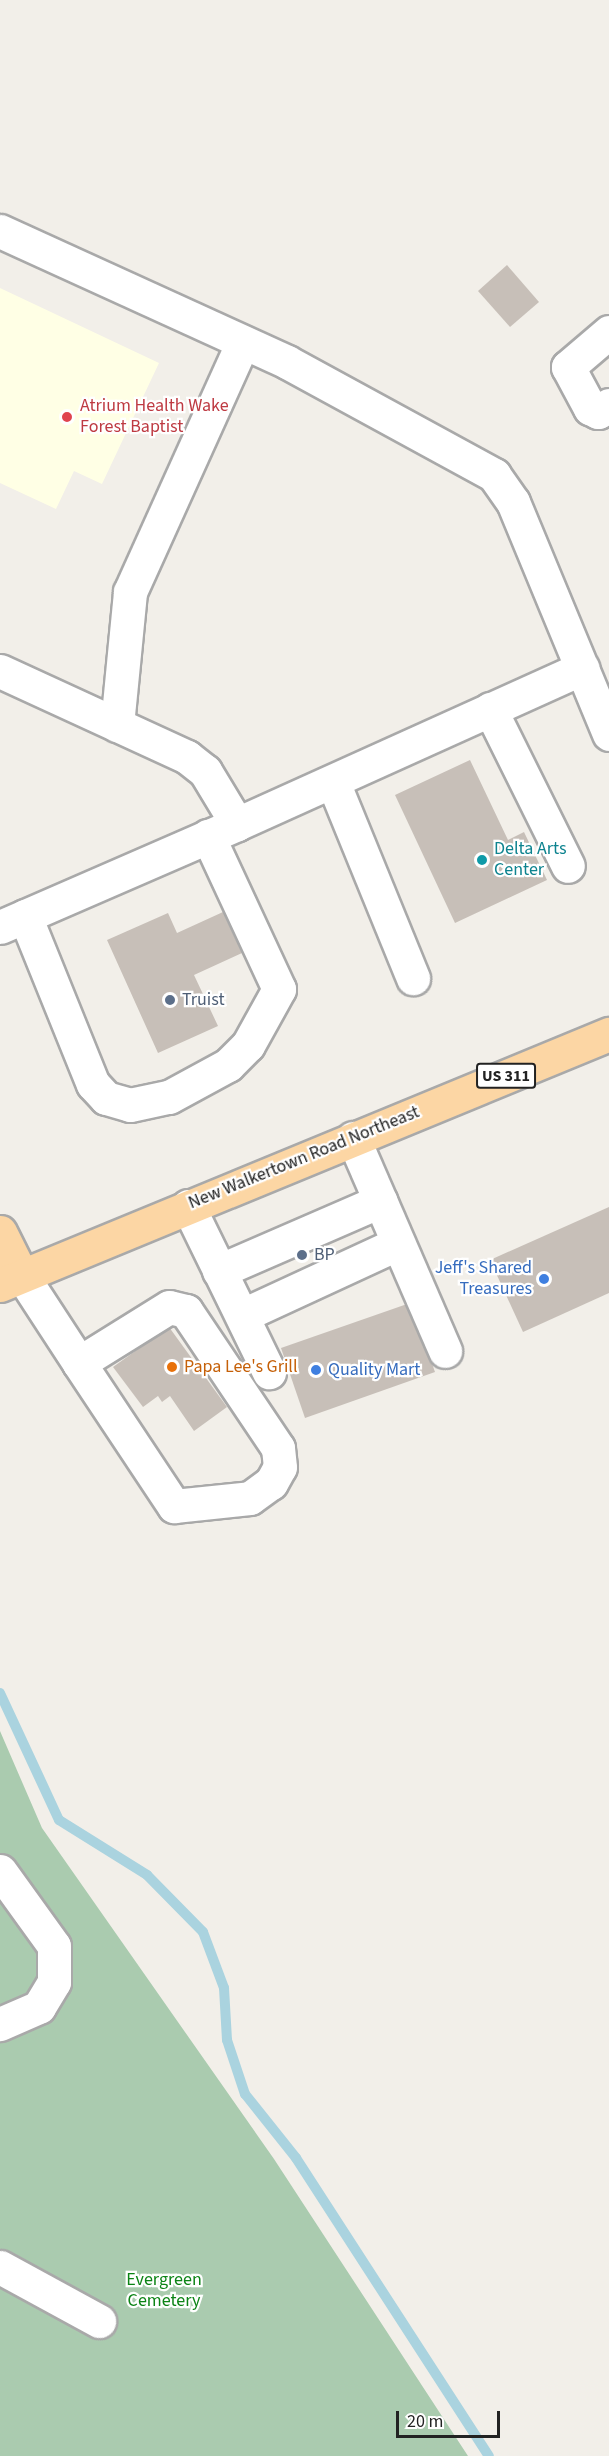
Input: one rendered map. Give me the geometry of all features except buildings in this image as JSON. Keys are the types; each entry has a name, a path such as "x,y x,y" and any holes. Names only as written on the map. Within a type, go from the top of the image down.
{"main road":[{"name":"New Walkertown Road Northeast","path":"11,1280 609,1034"},
{"path":"0,1232 11,1280"}],"lane":[{"path":"0,231 243,342 467,456 494,475 513,502 609,734"},
{"path":"609,332 568,367 590,408 598,412 609,405"},
{"path":"117,725 130,592 243,342"},
{"path":"0,671 187,757 205,771 222,830 279,989 248,1045 228,1065 169,1097 130,1105 106,1098 93,1084 13,921 222,830 333,782 582,668"},
{"path":"490,709 568,866"},
{"path":"333,782 413,978"},
{"path":"353,1138 445,1351"},
{"path":"219,1272 380,1201"},
{"path":"188,1206 269,1372"},
{"path":"243,1315 397,1244"},
{"path":"11,1280 79,1363 174,1506 250,1498 271,1483 280,1467 278,1448 186,1311 169,1307 79,1363"},
{"path":"0,1871 54,1946 54,1982 39,2007 0,2024"},
{"path":"0,2267 99,2321"}],"shaded area":[{"name":"Atrium Health Wake Forest Baptist","path":"0,288 159,363 102,484 74,471 56,509 0,483"}],"green space":[{"name":"Evergreen Cemetery","path":"0,1731 42,1828 274,2159 468,2456 0,2456"}],"waterway":[{"path":"0,1693 59,1820 147,1875 203,1932 224,1988 227,2040 245,2094 296,2158 489,2456"}],"place":[{"name":"Atrium Health Wake Forest Baptist","path":"67,417"},
{"name":"Delta Arts Center","path":"482,860"},
{"name":"Truist","path":"170,1000"},
{"name":"BP","path":"302,1255"},
{"name":"Jeff's Shared Treasures","path":"544,1279"},
{"name":"Papa Lee's Grill","path":"172,1367"},
{"name":"Quality Mart","path":"316,1370"}]}
